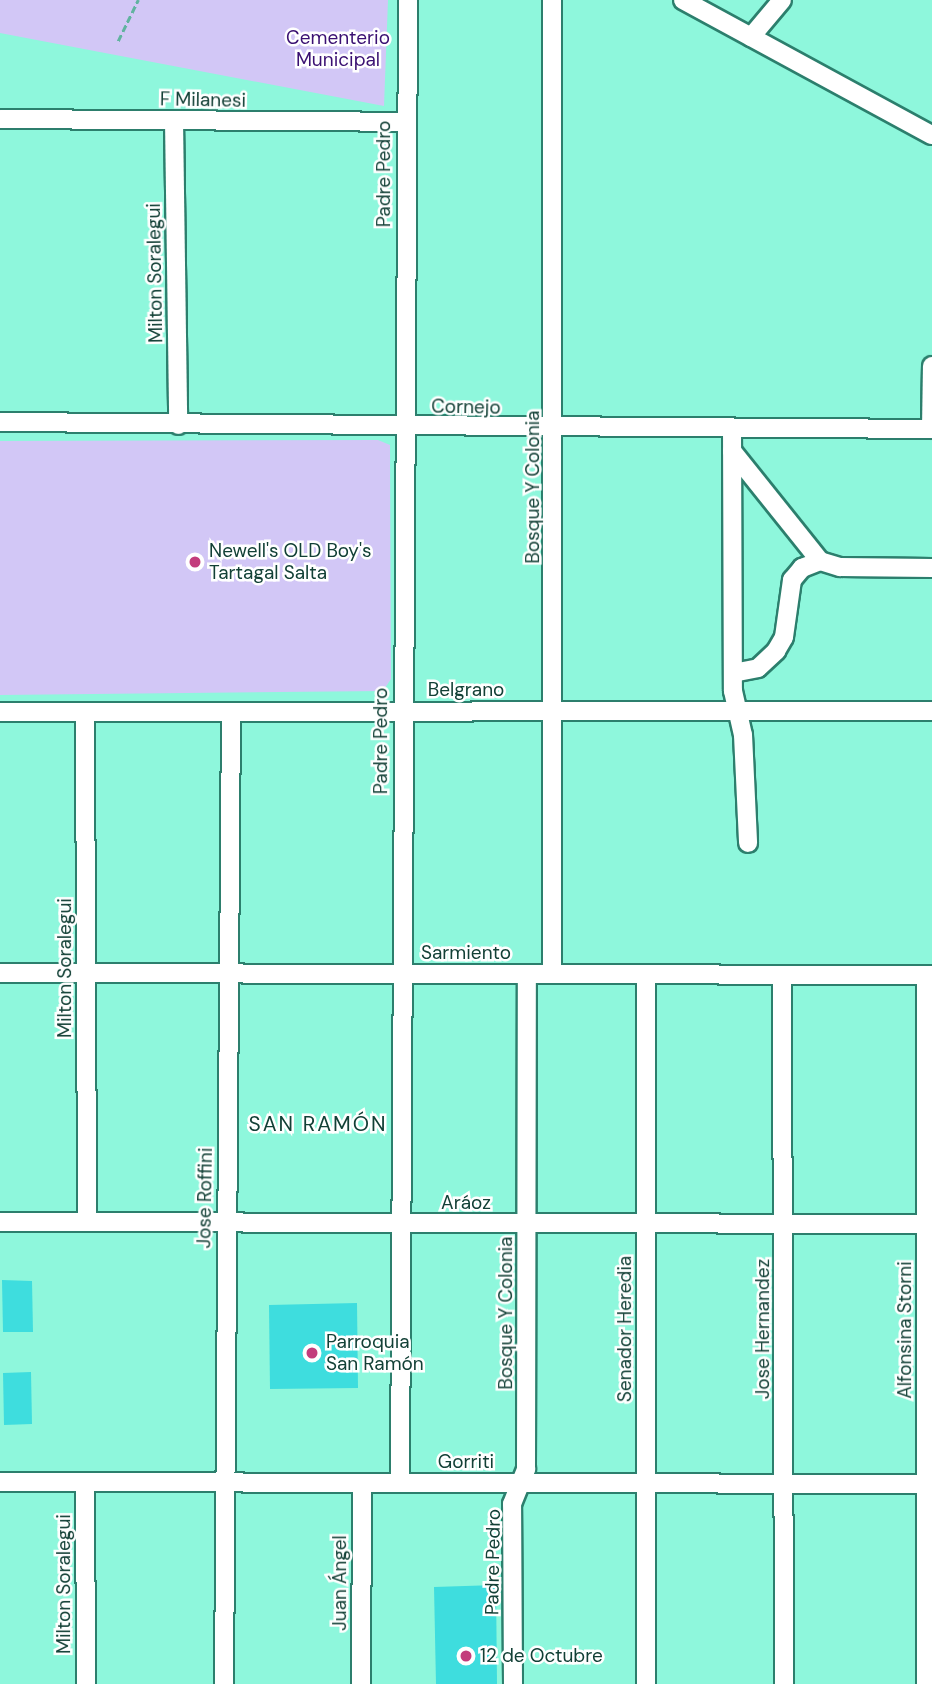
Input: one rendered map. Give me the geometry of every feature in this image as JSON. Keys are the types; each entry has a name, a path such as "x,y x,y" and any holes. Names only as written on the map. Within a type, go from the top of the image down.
{"street":[{"name":"Padre Pedro","path":"400,1483 405,122 408,0"},
{"name":"Bosque Y Colonia","path":"552,0 555,430 552,974"},
{"path":"683,0 932,135"},
{"path":"751,37 782,0"},
{"name":"F Milanesi","path":"0,119 405,122"},
{"name":"Milton Soralegui","path":"174,120 178,425"},
{"path":"932,366 932,429"},
{"name":"Cornejo","path":"0,422 555,430 932,429"},
{"path":"732,429 733,673 748,843"},
{"path":"732,451 820,561 840,567 932,568"},
{"path":"733,673 758,668 776,651 783,636 792,580 802,568 820,561"},
{"name":"Belgrano","path":"0,712 738,709 932,711"},
{"name":"Jose Roffini","path":"224,1684 231,712"},
{"name":"Milton Soralegui","path":"85,713 87,1222"},
{"name":"Sarmiento","path":"0,973 929,975"},
{"name":"Bosque Y Colonia","path":"522,1483 526,1469 527,974"},
{"name":"Senador Heredia","path":"646,974 646,1684"},
{"name":"Jose Hernandez","path":"782,975 784,1684"},
{"name":"Alfonsina Storni","path":"926,1684 929,1484 929,975"},
{"name":"Aráoz","path":"0,1222 929,1224"},
{"name":"Gorriti","path":"0,1482 929,1484"},
{"name":"Milton Soralegui","path":"85,1483 86,1684"},
{"name":"Juan Ángel","path":"361,1684 362,1483"},
{"name":"Padre Pedro","path":"513,1684 512,1504 522,1483"}],"path":[{"path":"118,41 138,0"}],"green space":[{"name":"Cementerio Municipal","path":"0,0 388,0 384,106 0,33"},
{"name":"Newell's OLD Boy's Tartagal Salta","path":"378,440 390,445 391,679 383,691 0,695 0,441"}],"building":[{"path":"2,1280 32,1281 33,1332 3,1332"},
{"path":"357,1303 358,1388 270,1389 269,1305"},
{"path":"31,1372 32,1424 4,1425 3,1373"},
{"name":"12 de Octubre","path":"496,1585 497,1684 436,1684 434,1587"}],"place":[{"name":"Newell's OLD Boy's Tartagal Salta","path":"195,562"},
{"name":"Parroquia San Ramón","path":"312,1353"},
{"name":"12 de Octubre","path":"466,1656"}],"district":[{"name":"SAN RAMÓN","path":"318,1124"}]}
